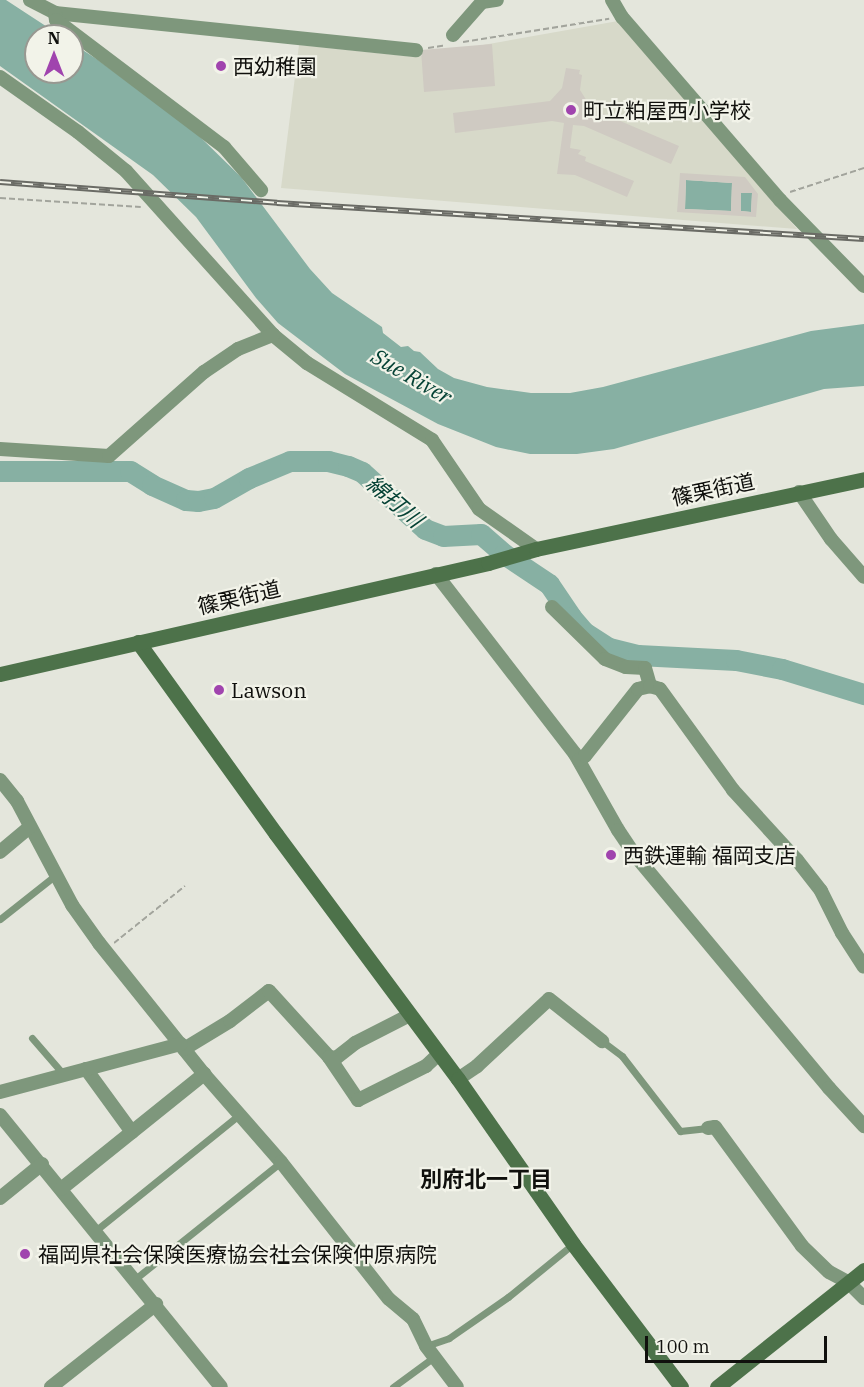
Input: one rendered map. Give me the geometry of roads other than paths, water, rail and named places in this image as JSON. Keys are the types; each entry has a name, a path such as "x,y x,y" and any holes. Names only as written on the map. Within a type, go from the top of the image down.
{"street":[{"path":"30,0 56,13 416,50"},
{"path":"455,41 482,2 497,0"},
{"path":"612,0 622,17 780,201 864,286"},
{"path":"56,13 56,20 224,147 261,190"},
{"path":"0,77 78,132 126,171 273,335 307,363 432,440 479,509 536,549"},
{"path":"0,449 109,456 204,372 238,349 273,335"},
{"name":"篠栗街道","path":"0,674 488,563 536,549 864,479"},
{"path":"799,492 831,539 864,577"},
{"path":"436,574 579,760 634,854 829,1088 864,1126"},
{"path":"552,607 605,659 626,667 645,668 650,686"},
{"path":"138,642 458,1079 573,1244 681,1387"},
{"path":"579,760 585,756 638,689 650,686 660,689 670,707 733,790 821,891 842,933 864,967"},
{"path":"0,780 18,801 72,905 105,951 204,1074 281,1162 390,1299 412,1319 430,1352 457,1387"},
{"path":"0,852 30,828"},
{"path":"0,1092 182,1047 230,1021 269,991 329,1057 358,1101 426,1066 439,1054"},
{"path":"458,1079 477,1066 549,999 602,1041"},
{"path":"329,1057 336,1058 355,1043 410,1014"},
{"path":"86,1069 132,1132"},
{"path":"60,1190 204,1074"},
{"path":"0,1115 156,1304 221,1387"},
{"path":"708,1128 715,1127 802,1246 829,1272 848,1282 864,1298"},
{"path":"0,1198 42,1164"},
{"path":"717,1387 864,1270"},
{"path":"51,1387 156,1304"}],"lane":[{"path":"0,919 57,874"},
{"path":"32,1038 64,1075"},
{"path":"602,1041 622,1056 680,1131 708,1128"},
{"path":"95,1232 240,1113"},
{"path":"135,1279 281,1162"},
{"path":"393,1387 430,1352 508,1297 573,1244"}],"water":[{"path":"0,0 6,0 43,24 24,24 24,83 0,66"},
{"name":"Sue River","path":"84,51 98,60 194,131 241,177 310,269 332,293 382,327 383,333 401,347 408,346 420,352 438,369 454,378 487,387 531,393 570,393 603,387 811,331 864,324 864,386 824,389 614,449 577,454 530,454 496,447 438,424 345,374 278,323 256,298 196,217 153,175 25,84 84,84"},
{"path":"686,180 732,183 731,211 685,209"},
{"path":"741,193 752,193 751,212 741,211"}],"waterway":[{"name":"綿打川","path":"0,471 130,471 152,485 186,500 198,501 214,498 249,478 290,461 328,461 348,466 362,472 425,529 443,536 481,534 504,554 549,584 584,632 609,648 638,655 736,660 782,669 864,694"}],"railway":[{"path":"0,182 277,203 864,239"}],"place":[{"name":"西幼稚園","path":"221,66"},
{"name":"町立粕屋西小学校","path":"571,110"},
{"name":"Lawson","path":"219,690"},
{"name":"西鉄運輸 福岡支店","path":"611,855"},
{"name":"福岡県社会保険医療協会社会保険仲原病院","path":"25,1254"}],"district":[{"name":"別府北一丁目","path":"486,1179"}]}
